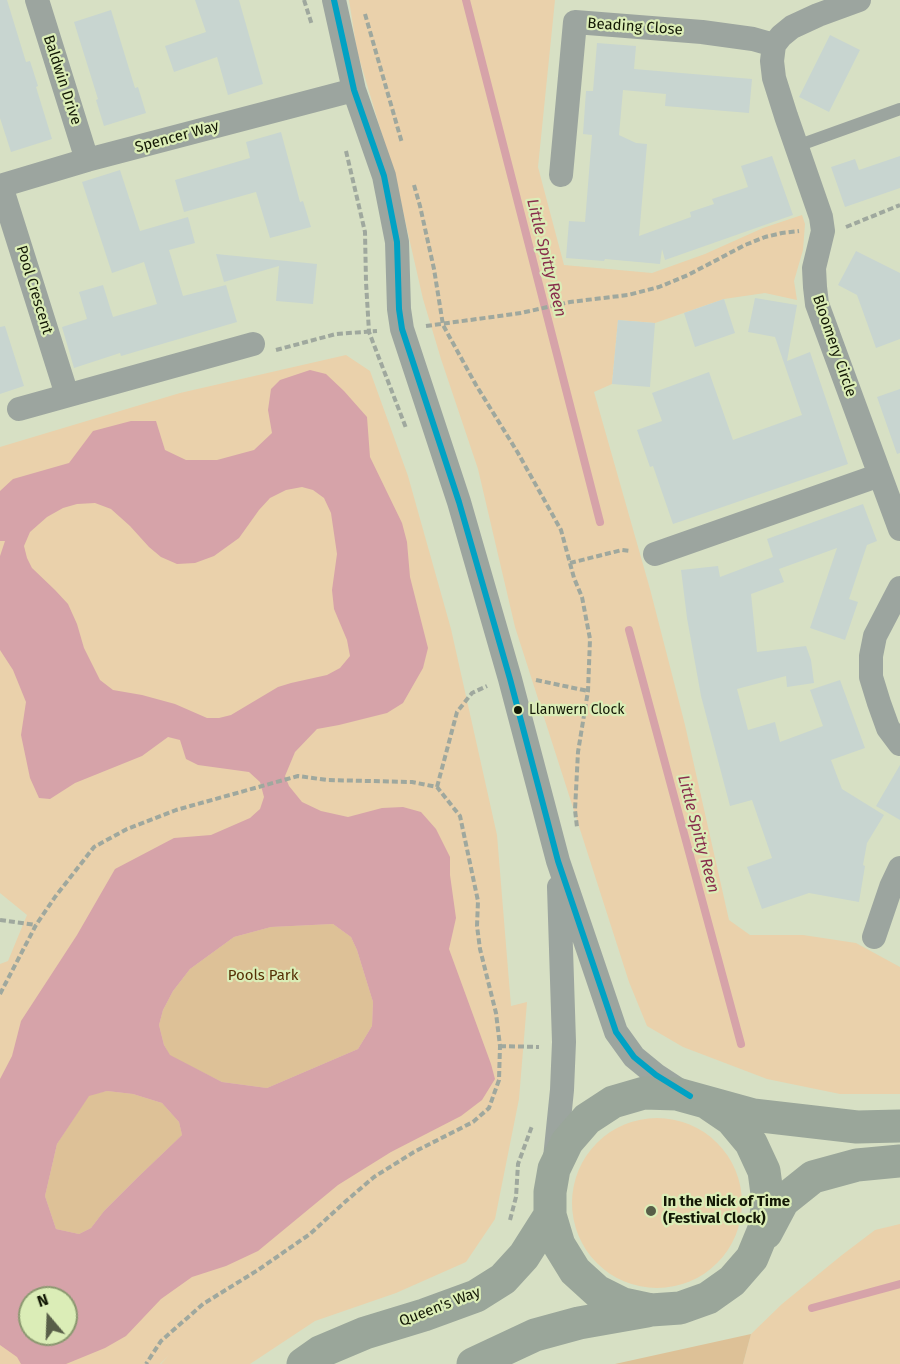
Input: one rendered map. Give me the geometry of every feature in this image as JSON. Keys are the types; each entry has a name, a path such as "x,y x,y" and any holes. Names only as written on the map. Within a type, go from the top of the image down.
{"main road":[{"path":"651,1310 623,1304 597,1291 575,1271 559,1245 550,1215 550,1192 554,1169 567,1142 587,1119 614,1102 644,1093 677,1094 753,1115 801,1122 857,1127 900,1126"},
{"path":"698,1099 731,1119 751,1143 764,1171 768,1201 764,1229 752,1258"},
{"path":"473,1364 535,1335 579,1323 651,1310 680,1308 708,1298 732,1281 752,1258 783,1201 813,1177 857,1165 900,1161"},
{"name":"Queen's Way","path":"303,1364 320,1352 365,1333 476,1296 503,1279 524,1256 550,1215"}],"street":[{"name":"Baldwin Drive","path":"37,0 87,160"},
{"path":"334,0 354,90 384,176 397,242 399,309 402,329 459,502 510,679 558,861 616,1032 634,1057 656,1075 698,1099"},
{"path":"774,45 781,36 803,21 859,0"},
{"name":"Beading Close","path":"561,175 575,22 702,32 753,39 774,45"},
{"name":"Bloomery Circle","path":"774,45 772,62 774,78 819,208 823,231 814,268 814,287 818,304 900,529"},
{"name":"Spencer Way","path":"0,186 87,160 354,90"},
{"name":"Pool Crescent","path":"0,186 67,395"},
{"path":"19,409 253,344"},
{"path":"655,554 880,476"},
{"path":"900,588 875,636 871,656 872,677 879,703 888,728 900,744"},
{"path":"554,1169 564,1042 558,861"},
{"path":"874,937 891,886 900,868"}],"lane":[{"path":"797,146 900,109"}],"path":[{"path":"304,0 314,33"},
{"path":"364,11 404,152"},
{"path":"344,141 365,232 369,332 409,436"},
{"path":"414,185 434,269 443,325 561,530 582,597 590,639 588,691 578,752 575,810 577,830"},
{"path":"521,313 570,302 628,295 659,287 765,237 782,233 841,229 900,205"},
{"path":"570,563 622,550 655,554"},
{"path":"437,787 457,712 472,693 489,686"},
{"path":"0,994 36,925 94,847 127,829 176,810 298,776 327,780 412,782 437,787 460,816 478,901 477,926 480,949 496,1013 500,1046 499,1080 489,1108 473,1122 414,1152 374,1177 310,1234 203,1304 160,1341 146,1364"},
{"path":"0,920 36,925"},
{"path":"500,1046 541,1047"}],"green space":[{"path":"349,0 555,0 538,167 564,265 652,273 705,254 763,228 802,215 805,224 803,250 794,281 797,300 765,293 724,299 655,323 618,320 612,384 594,392 650,589 685,725 729,920 750,935 803,935 856,943 900,967 900,1094 840,1094 767,1079 683,1047 647,1026 629,982 515,627 478,469 423,299 397,185 357,51"},
{"name":"Pools Park","path":"346,355 370,371 408,476 451,629 497,835 511,1006 527,1002 519,1099 495,1219 466,1262 396,1293 315,1321 250,1364 161,1364 169,1355 160,1364 0,1364 0,964 8,961 27,915 0,893 0,447 180,393"},
{"path":"333,924 351,937 373,1002 372,1026 358,1049 267,1088 222,1082 170,1056 164,1045 159,1025 163,1010 173,991 190,969 234,937 271,927"},
{"path":"107,1091 133,1094 162,1103 179,1122 182,1135 104,1211 91,1228 79,1234 56,1229 45,1196 57,1144 89,1095"},
{"path":"657,1118 689,1125 704,1132 717,1143 728,1156 735,1171 742,1203 735,1235 728,1250 717,1263 704,1274 689,1281 657,1288 625,1281 610,1274 597,1263 586,1250 579,1235 572,1203 579,1171 586,1156 597,1143 610,1132 625,1125"},
{"path":"900,1224 900,1364 743,1364 751,1334 782,1304 875,1230"},
{"path":"751,1334 743,1364 615,1364 633,1360"}],"shaded area":[{"path":"310,370 326,374 367,417 370,457 402,523 407,542 410,577 428,648 423,668 403,703 387,713 317,729 295,752 285,776 289,786 302,802 321,811 348,817 382,808 403,807 421,812 436,829 450,857 456,918 449,949 495,1079 482,1100 461,1116 391,1152 338,1185 258,1251 226,1266 192,1277 161,1299 126,1336 105,1348 66,1364 21,1364 17,1357 0,1345 0,1079 12,1056 21,1021 77,935 115,869 174,838 211,835 250,818 260,809 264,797 260,782 249,772 198,765 186,759 180,740 168,737 142,756 75,783 50,799 39,798 30,778 21,735 26,702 13,670 0,650 0,556 5,541 0,541 0,491 13,479 69,463 93,431 131,421 156,421 165,450 186,460 217,460 254,450 272,433 268,410 271,389 280,380","holes":["302,487 313,490 324,498 331,513 337,554 332,590 334,609 347,640 350,656 340,668 327,675 278,687 231,715 219,718 207,718 175,704 113,690 100,680 84,648 68,604 32,568 24,546 30,532 47,517 63,508 95,503 111,509 161,557 177,564 195,563 214,556 239,538 270,498 286,490","333,924 351,937 373,1002 372,1026 358,1049 267,1088 222,1082 170,1055 164,1045 159,1025 163,1010 173,991 190,969 234,937 271,927","107,1091 133,1094 162,1103 179,1122 182,1135 104,1211 91,1228 79,1234 56,1229 45,1196 57,1144 89,1096"]}],"building":[{"path":"0,0 7,0 26,62 30,61 52,139 11,152 0,118"},
{"path":"195,0 239,0 263,84 228,95 217,57 174,72 165,46 206,32"},
{"path":"111,10 135,88 138,87 146,113 104,126 74,22"},
{"path":"830,35 860,50 829,112 799,97"},
{"path":"597,43 636,46 634,69 752,79 749,113 665,106 666,94 623,90 619,135 636,143 647,144 639,236 691,217 690,212 714,204 712,199 748,187 741,166 772,156 793,215 665,260 662,249 660,264 566,258 569,221 585,222 592,135 583,134 586,91 593,91"},
{"path":"281,132 300,202 303,201 311,227 270,238 256,192 184,212 175,180 250,158 246,142"},
{"path":"900,156 900,188 845,207 831,167 855,159 859,170"},
{"path":"120,170 140,231 188,217 195,243 169,250 183,296 226,285 237,322 121,356 120,353 74,368 62,327 87,319 79,292 103,285 113,317 157,304 144,262 112,273 82,182"},
{"path":"856,251 900,273 900,339 876,348 857,295 838,285"},
{"path":"216,254 317,264 313,304 276,301 279,266 224,282"},
{"path":"755,298 797,305 787,361 810,352 848,464 673,524 653,466 650,467 637,430 662,421 652,393 709,372 733,440 802,415 775,337 748,332"},
{"path":"724,299 735,333 695,347 684,313"},
{"path":"618,320 655,323 650,387 612,384"},
{"path":"5,326 24,386 0,394 0,327"},
{"path":"900,389 900,453 897,454 877,397"},
{"path":"863,504 877,541 867,545 849,599 858,602 845,640 810,628 837,548 779,569 784,582 751,594 757,652 806,646 811,660 814,683 787,687 786,676 737,689 748,730 775,722 780,742 823,726 810,690 840,680 865,748 831,760 842,789 884,815 867,843 859,902 809,893 762,909 747,867 772,858 752,800 730,806 701,696 681,570 718,566 720,577 773,557 767,539"},
{"path":"900,765 900,820 876,806"}],"waterway":[{"name":"Little Spitty Reen","path":"466,0 600,522"},
{"name":"Little Spitty Reen","path":"629,630 741,1044"},
{"path":"812,1308 900,1284"}],"transit line":[{"path":"334,0 354,90 384,176 397,242 399,309 402,329 459,502 510,679 558,861 616,1032 634,1057 656,1075 690,1096"}],"place":[{"name":"Llanwern Clock","path":"518,710"},
{"name":"In the Nick of Time (Festival Clock)","path":"651,1211"}]}
